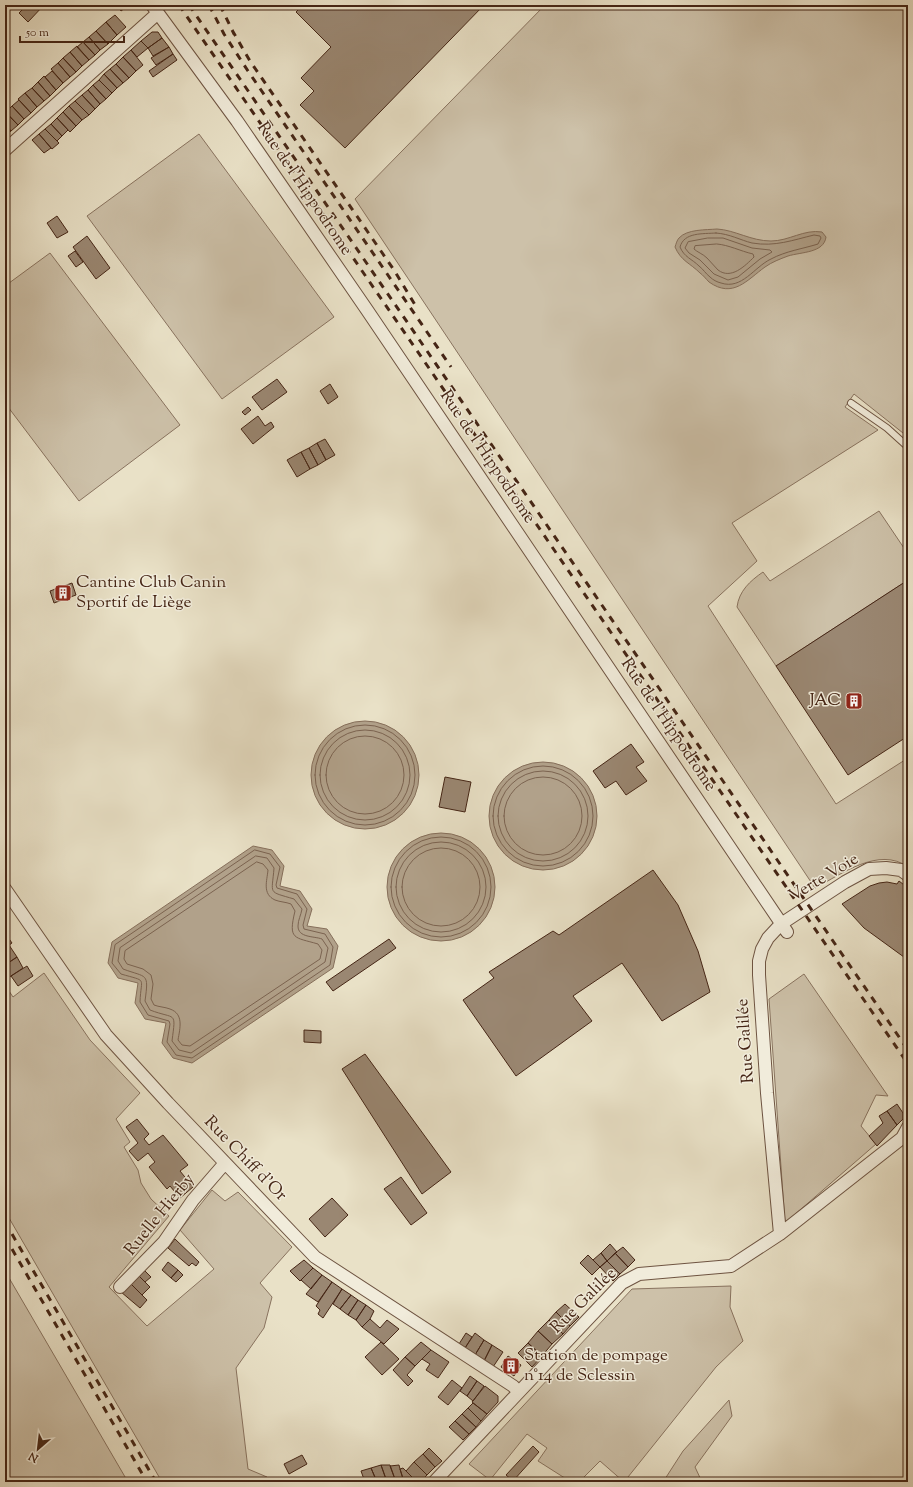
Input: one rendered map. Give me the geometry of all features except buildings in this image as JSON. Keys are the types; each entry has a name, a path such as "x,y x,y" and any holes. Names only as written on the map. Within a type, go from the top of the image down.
{"street":[{"path":"5,150 155,9"},
{"name":"Rue de l'Hippodrome","path":"155,9 237,121 367,310 784,928"},
{"name":"Verte Voie","path":"784,928 845,882 869,869 886,868 901,870 908,875"},
{"name":"Rue Chiff d'Or","path":"5,889 106,1035 315,1257 519,1392"},
{"name":"Rue Galilée","path":"780,1234 767,1093 759,961 762,949 768,938 784,928"},
{"name":"Rue Galilée","path":"434,1482 622,1283 639,1274 731,1266 780,1234 902,1138 908,1127"},
{"name":"Ruelle Hierby","path":"120,1287 164,1242 193,1200 225,1163"}],"lane":[{"path":"850,403 887,428 908,447"}],"shaded area":[{"path":"545,5 908,5 908,437 854,394 845,407 878,430 732,523 757,561 708,606 836,804 908,758 908,867 897,861 885,859 873,861 861,864 815,888 355,199"},
{"path":"199,134 334,317 222,399 87,216"},
{"path":"50,253 180,425 79,501 5,403 5,286"},
{"path":"879,511 908,554 908,580 776,666 737,607 743,591 763,572 770,581"},
{"path":"44,973 90,1040 140,1093 116,1119 130,1142 124,1147 138,1170 141,1183 151,1199 169,1216 109,1287 147,1326 214,1269 180,1230 212,1190 225,1201 238,1192 292,1247 260,1283 272,1297 264,1328 236,1368 248,1469 267,1477 271,1482 162,1482 5,1211 5,985 13,997"},
{"path":"804,974 888,1096 876,1095 861,1126 876,1144 785,1223 769,999"},
{"path":"5,1271 128,1482 5,1482"},
{"path":"731,1286 730,1307 743,1341 716,1367 624,1482 600,1461 579,1482 571,1482 538,1461 547,1448 527,1434 490,1480 469,1464 632,1289"},
{"path":"729,1400 732,1416 695,1467 702,1482 663,1482 683,1451"}],"water":[{"path":"717,229 730,231 764,241 784,239 809,232 822,232 826,237 821,246 817,249 788,256 776,261 739,286 725,289 709,282 683,259 675,247 678,239 682,235 697,230"},
{"path":"365,721 386,725 403,737 415,754 419,775 415,796 403,813 386,825 365,829 344,825 327,813 315,796 311,775 315,754 327,737 344,725"},
{"path":"543,762 564,766 581,778 593,795 597,816 593,837 581,854 564,866 543,870 522,866 505,854 493,837 489,816 493,795 505,778 522,766"},
{"path":"441,833 462,837 479,849 491,866 495,887 491,908 479,925 462,937 441,941 420,937 403,925 391,908 387,887 391,866 403,849 420,837"},
{"path":"253,846 272,850 284,866 280,886 300,891 312,909 307,926 327,929 338,946 333,968 192,1063 173,1058 162,1043 166,1023 145,1019 135,1003 138,983 118,978 108,963 112,942"}],"railway":[{"path":"179,5 908,1064"},
{"path":"189,5 908,1050"},
{"path":"209,5 224,34 248,71 451,367"},
{"path":"220,5 234,34"},
{"path":"232,30 250,61 394,270 417,308"},
{"path":"5,1222 156,1482"},
{"path":"5,1237 147,1482"}],"place":[{"name":"Cantine Club Canin Sportif de Liège","path":"63,593"},
{"name":"JAC","path":"854,701"},
{"name":"Station de pompage n°14 de Sclessin","path":"511,1366"}]}
